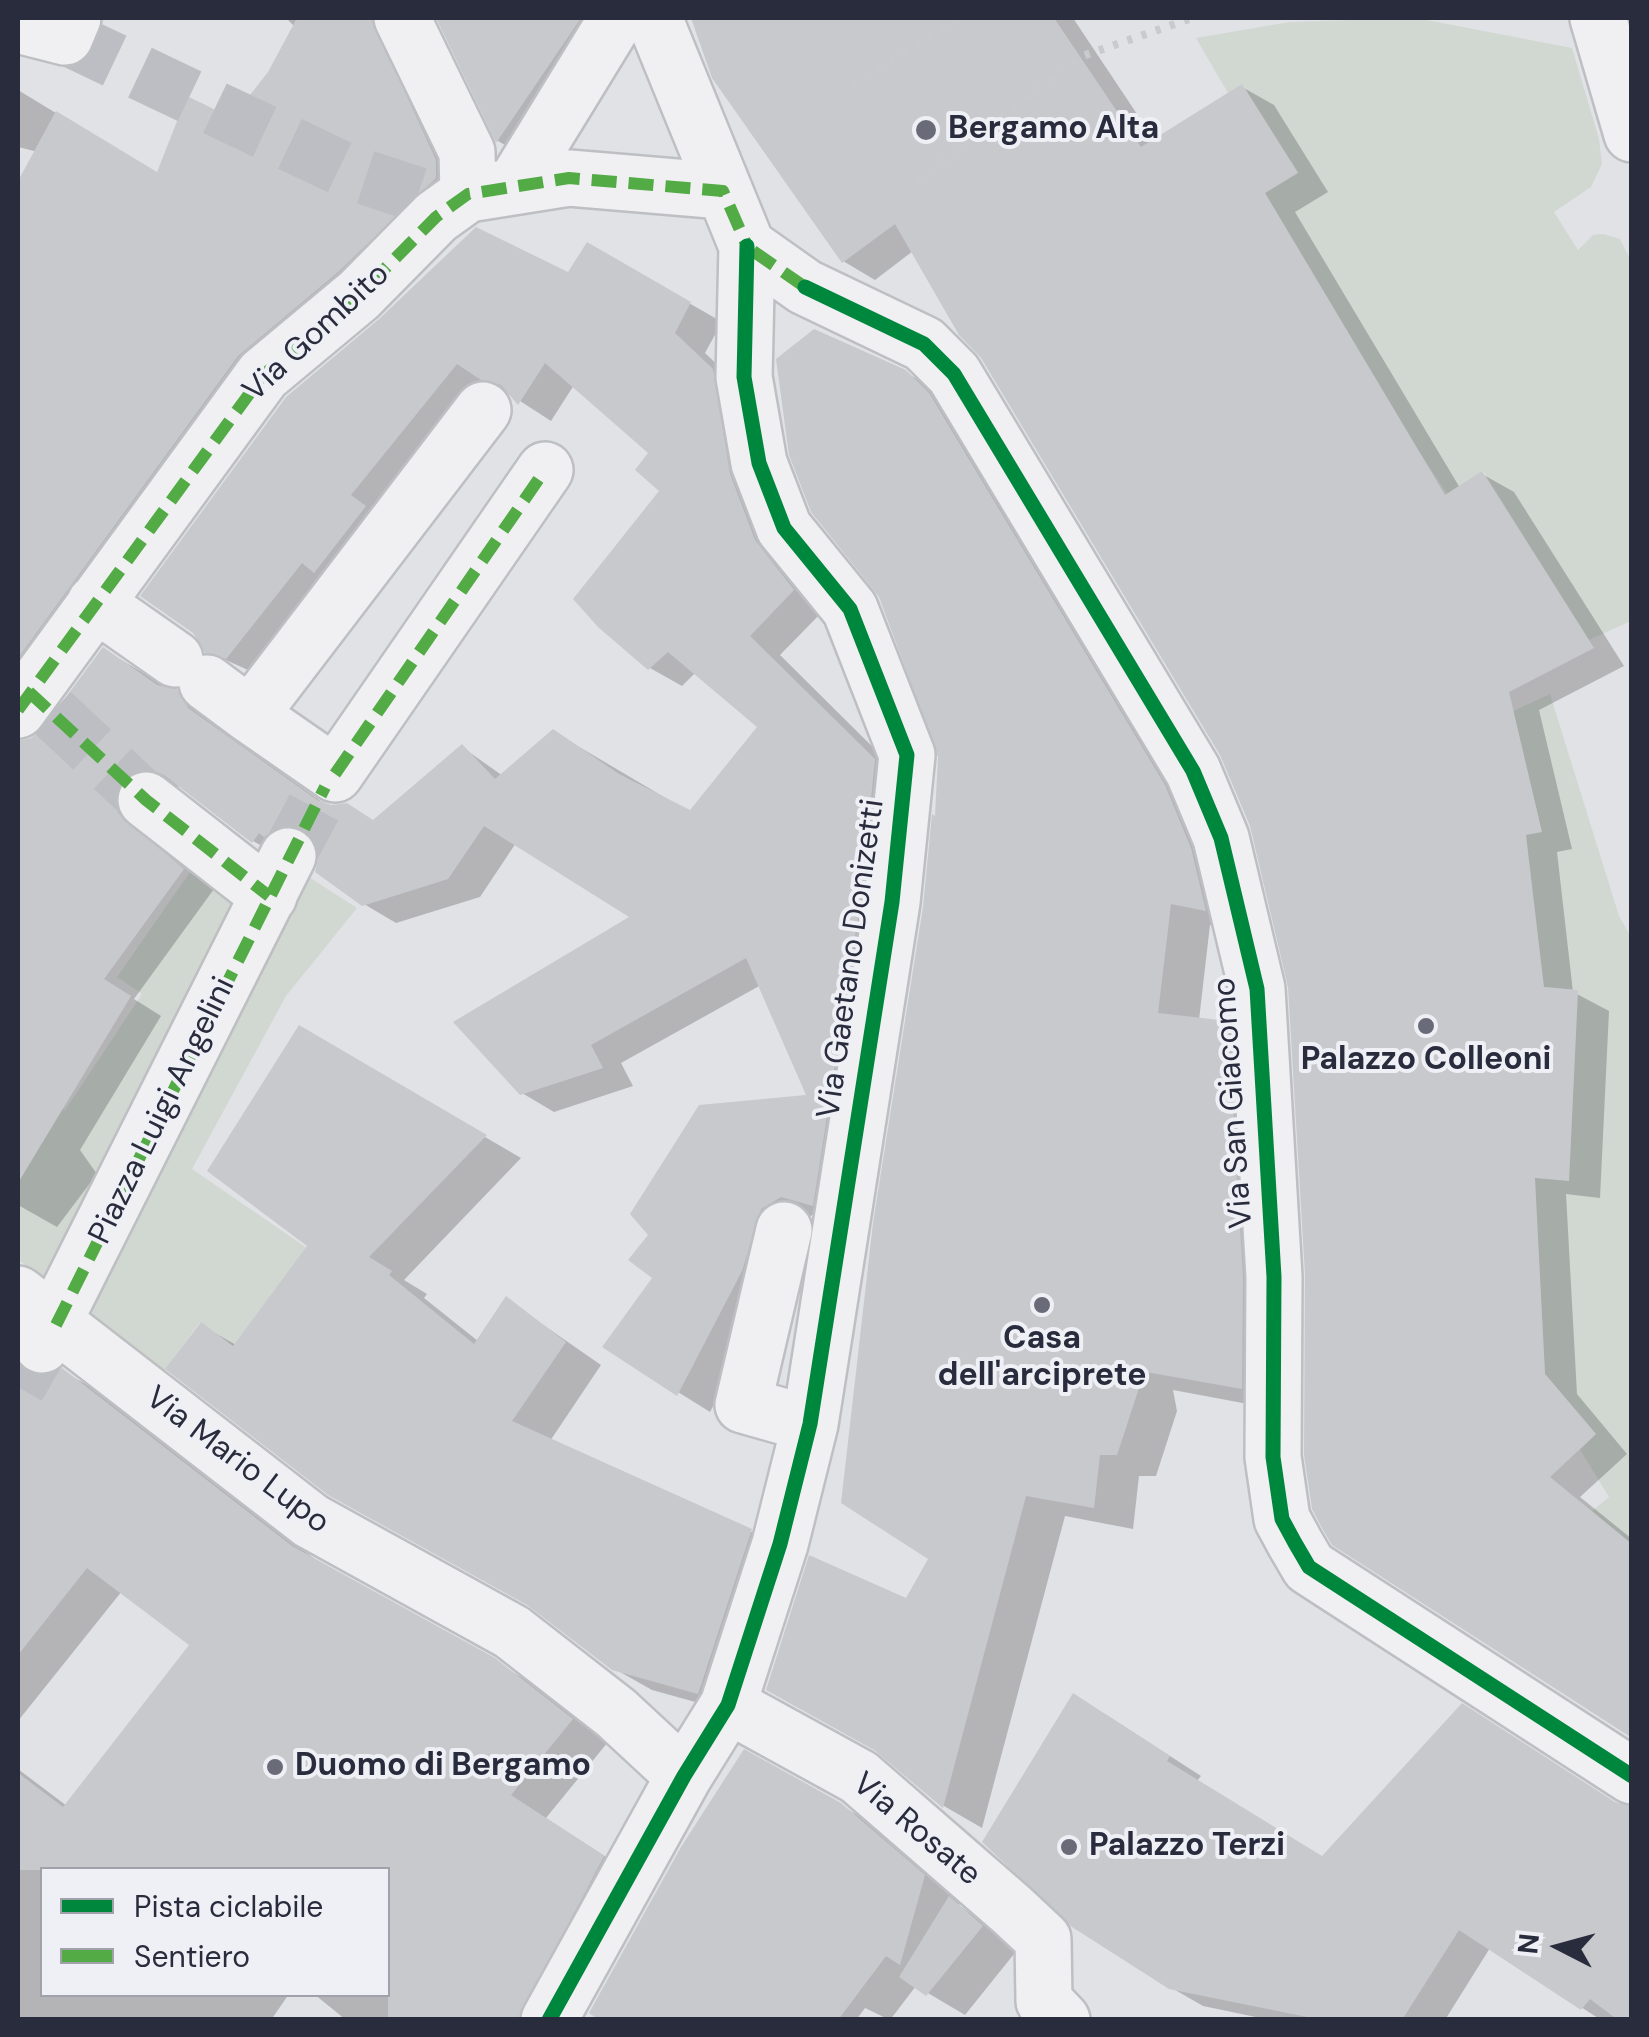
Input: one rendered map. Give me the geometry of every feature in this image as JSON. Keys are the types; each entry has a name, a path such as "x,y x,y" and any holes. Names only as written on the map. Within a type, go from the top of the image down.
{"street":[{"path":"18,24 65,37 73,18"},
{"path":"402,18 466,152 491,190"},
{"path":"491,190 617,18"},
{"path":"654,18 722,191 750,248"},
{"path":"1598,18 1632,134"},
{"path":"491,190 569,178 722,191"},
{"name":"Via Gombito","path":"27,705 95,603 263,375 360,295 436,218 491,190"},
{"name":"Via San Giacomo","path":"750,248 804,287 924,344 954,374 1192,771 1221,838 1258,990 1274,1278 1273,1457 1282,1519 1294,1543 1310,1567 1632,1776"},
{"name":"Via Gaetano Donizetti","path":"550,2020 684,1776 728,1705 780,1544 810,1424 892,902 907,755 850,609 784,528 759,463 744,378 750,248"},
{"path":"250,715 483,410"},
{"path":"95,603 335,774 545,470"},
{"name":"Piazza Luigi Angelini","path":"39,1321 279,876 146,800"},
{"path":"784,1230 743,1406 810,1424"},
{"name":"Via Mario Lupo","path":"39,1321 311,1521 512,1632 616,1713 684,1776"},
{"name":"Via Rosate","path":"728,1705 859,1778 1043,1940 1044,2001 1062,2020"}],"shaded area":[{"path":"1416,18 1572,48 1599,139 1602,164 1591,187 1554,212 1578,250 1593,235 1603,234 1620,239 1631,261 1631,621 1589,640 1483,471 1447,494 1265,193 1298,172 1242,84 1228,93 1196,38 1290,22"},
{"path":"1550,694 1619,916 1631,937 1631,1544 1592,1511 1609,1497 1580,1450 1596,1434 1545,1374 1538,1246 1523,1177 1569,1180 1578,990 1544,987 1439,853 1513,711"},
{"path":"261,846 357,908 286,996 192,1169 307,1248 233,1346 200,1322 158,1379 18,1259 18,1107 26,1095 65,1110 142,994 117,977 197,862 227,885"}],"building":[{"path":"297,18 371,18 436,160 436,178 338,272 238,356 18,658 18,181 56,111 157,172 187,96 232,118 268,72"},
{"path":"436,18 581,18 496,143"},
{"path":"691,18 1054,18 1141,147 1242,84 1298,173 1265,193 1445,495 1482,471 1594,648 1509,692 1542,832 1526,835 1544,987 1578,990 1569,1181 1535,1178 1545,1374 1596,1434 1550,1477 1632,1544 1632,1738 1332,1545 1322,1528 1312,1509 1304,1455 1305,1275 1288,987 1250,826 1220,755 981,358 959,335 895,224 842,263 712,78"},
{"path":"476,227 568,272 587,242 691,302 675,333 713,369 730,474 755,540 794,590 750,636 875,759 861,898 813,1206 781,1197 761,1209 742,1271 677,1396 602,1347 652,1278 628,1260 648,1235 630,1214 699,1105 806,1095 746,958 591,1045 603,1068 520,1095 453,1022 629,917 484,826 448,879 362,906 315,872 319,853 315,840 303,829 285,825 264,837 259,833 252,843 164,775 149,769 135,771 122,780 115,797 118,813 184,869 104,979 131,996 18,1183 18,741 31,738 43,728 103,647 157,685 177,689 188,708 317,800 331,805 347,803 373,820 462,744 495,779 553,729 619,774 690,810 757,727 668,652 648,670 598,627 573,599 659,491 635,470 648,453 545,363 518,405 501,385 481,380 457,364 351,495 366,506 314,573 302,563 226,659 205,653 193,633 140,596 286,397 379,319"},
{"path":"814,329 906,370 929,393 1165,785 1191,848 1206,911 1171,904 1158,1013 1228,1021 1243,1278 1242,1389 1135,1370 1139,1388 1117,1455 1100,1455 1094,1508 1026,1496 943,1808 874,1750 766,1690 809,1555 906,1598 928,1559 841,1503 873,1223 923,907 932,814 935,816 938,757 879,597 811,512 789,455 776,359"},
{"path":"299,1025 487,1135 369,1257 392,1271 389,1275 474,1344 506,1296 566,1342 512,1421 752,1529 698,1694 612,1670 527,1605 328,1495 165,1369 201,1322 233,1346 307,1246 207,1171"},
{"path":"18,1364 29,1373 43,1376 62,1368 292,1546 495,1658 573,1719 511,1795 604,1856 518,2020 388,2020 390,1867 18,1870 18,1773 63,1807 189,1645 87,1568 18,1655"},
{"path":"1073,1693 1170,1756 1167,1761 1322,1856 1462,1703 1615,1802 1632,1807 1632,2020 1618,2020 1590,1999 1581,2010 1459,1930 1402,2020 1322,2020 1169,1989 1072,1927 982,1842"},
{"path":"744,1749 841,1803 925,1875 900,1965 886,1956 838,2020 599,2020 589,2013 681,1847"},
{"path":"949,1896 983,1926 926,1996 899,1977"}],"tunnel":[{"path":"65,37 349,172 422,196 468,194"},
{"path":"52,712 146,800"},
{"path":"288,856 325,787"},
{"path":"18,1387 42,1345"}],"railway":[{"path":"852,84 959,18"},
{"path":"917,181 1080,57 1192,18"}],"marked path":[{"path":"18,710 263,375 359,295 436,217 468,194 569,178 723,191 747,246"},
{"path":"753,251 805,287"},
{"path":"335,774 545,470"},
{"path":"29,692 146,800 269,896"},
{"path":"56,1325 325,787"}],"cycle path":[{"path":"549,2020 684,1776 728,1705 780,1544 810,1424 892,902 907,755 850,609 784,528 759,463 744,377 747,246"},
{"path":"805,287 924,344 954,374 1193,771 1221,838 1257,989 1274,1277 1273,1457 1282,1519 1295,1543 1309,1567 1632,1776"}],"place":[{"name":"Bergamo Alta","path":"926,130"},
{"name":"Palazzo Colleoni","path":"1426,1026"},
{"name":"Casa dell'arciprete","path":"1042,1305"},
{"name":"Duomo di Bergamo","path":"275,1767"},
{"name":"Palazzo Terzi","path":"1069,1847"}]}
